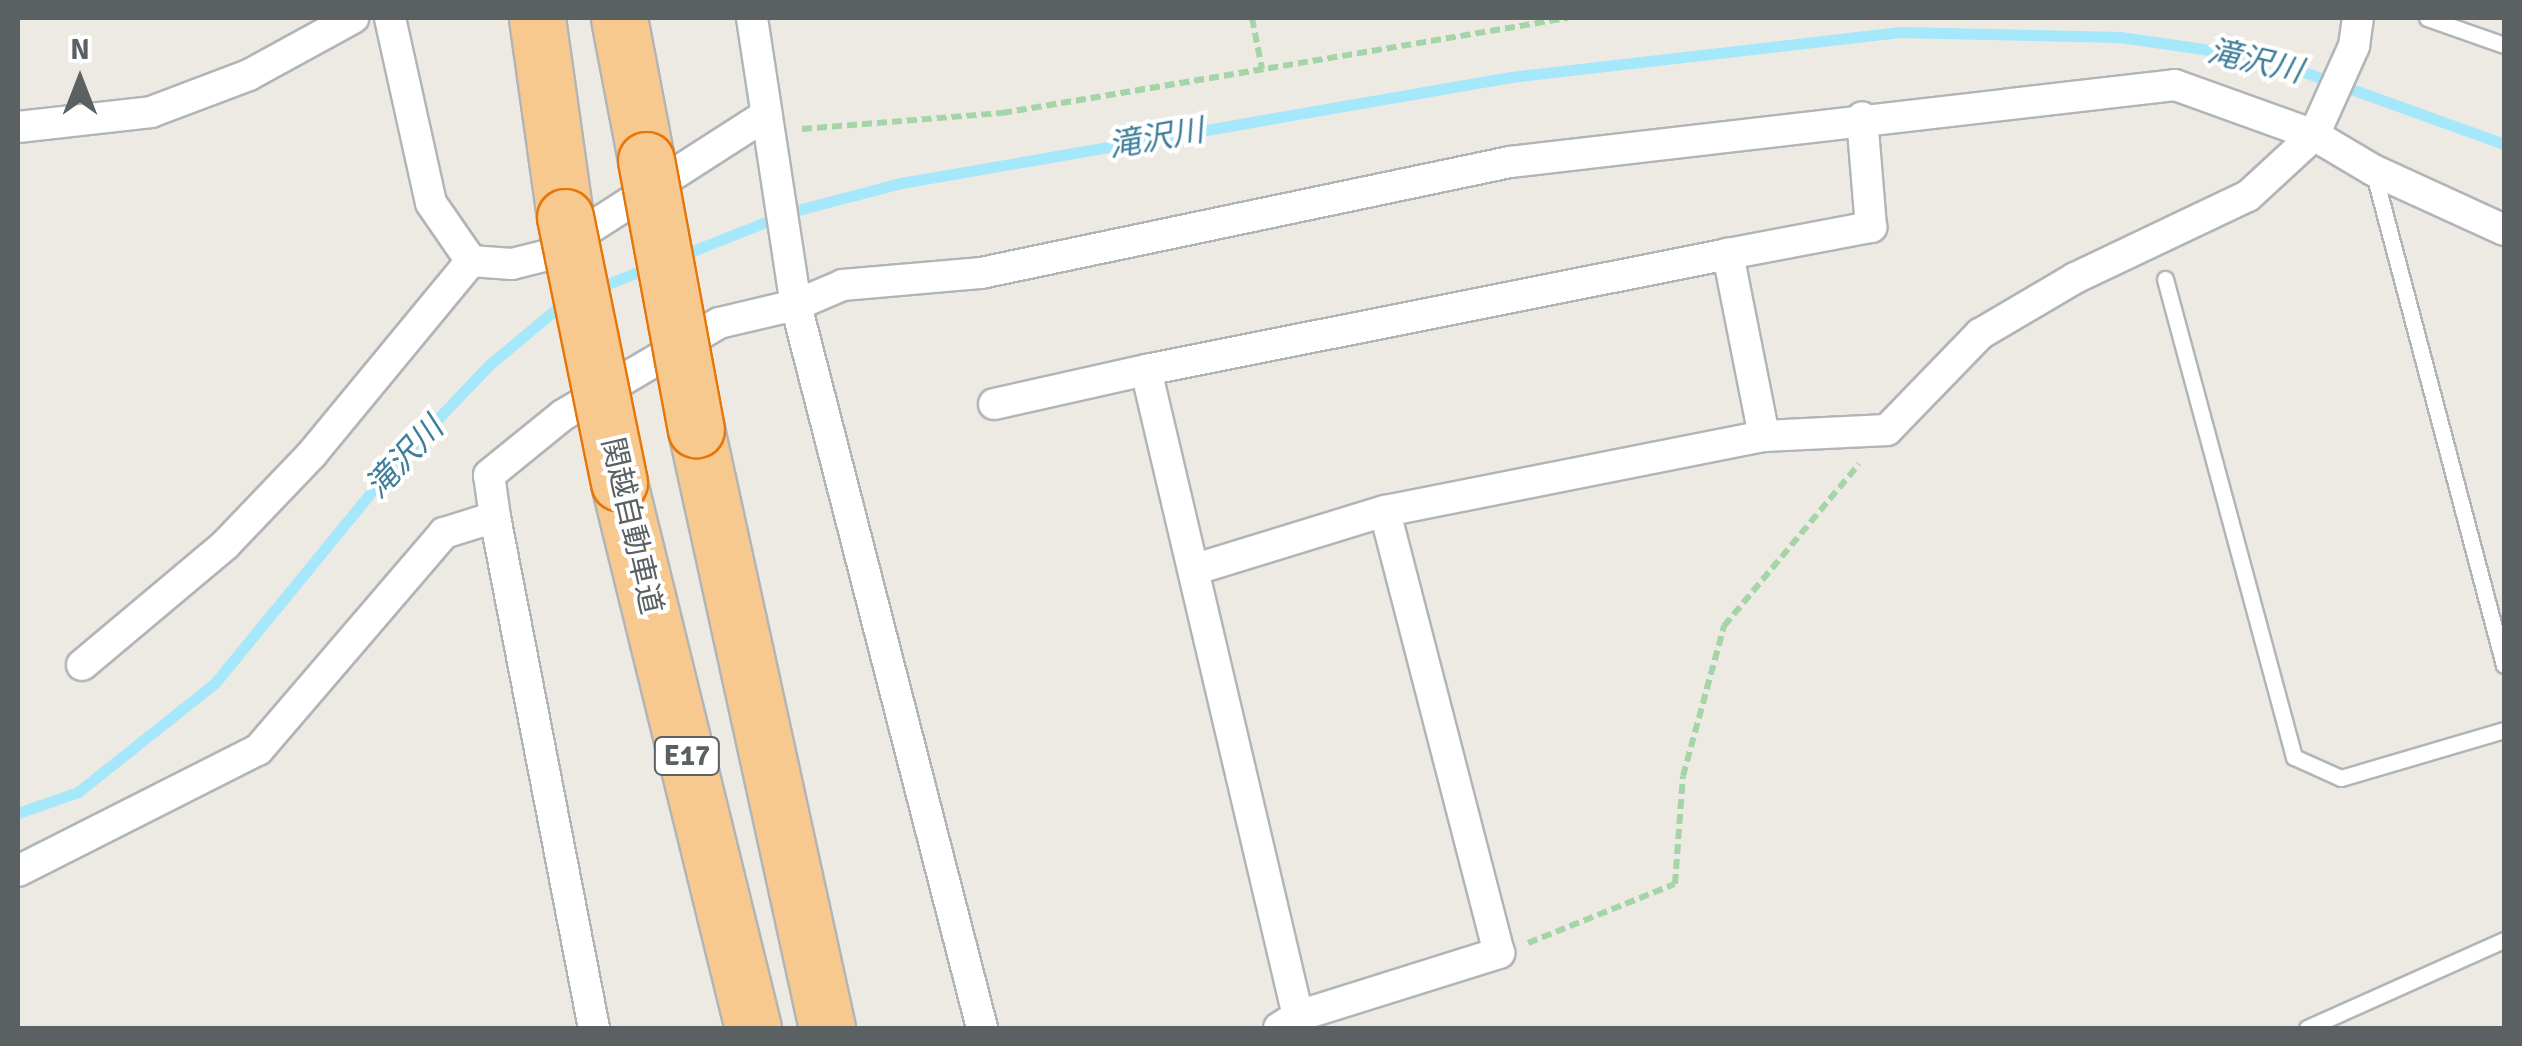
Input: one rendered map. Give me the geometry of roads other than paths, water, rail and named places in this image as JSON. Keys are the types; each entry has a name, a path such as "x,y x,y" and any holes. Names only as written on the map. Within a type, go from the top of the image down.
{"highway":[{"name":"関越自動車道","path":"536,18 566,217 619,483 753,1028"},
{"name":"E17","path":"619,18 696,429 827,1028"}],"street":[{"path":"18,126 151,112 249,74 353,18"},
{"path":"390,18 430,202 472,261"},
{"path":"752,18 763,117 796,304 982,1028"},
{"path":"1196,569 1385,511 1764,436 1888,430 1980,334 2075,278 2248,196 2318,127 2356,32"},
{"path":"594,1028 490,475 564,415 719,322 796,304 843,285 981,273 1510,162 1862,117 2175,85 2318,127 2374,170 2504,230"},
{"path":"472,261 512,264 548,254 763,117"},
{"path":"994,404 1146,370 1872,227 1862,117"},
{"path":"1728,254 1764,436"},
{"path":"82,665 225,545 312,454 472,261"},
{"path":"1146,370 1196,569 1288,1022 1499,953 1385,511"},
{"path":"18,871 258,750 444,534 495,517"}],"lane":[{"path":"2427,18 2504,45"},
{"path":"2374,170 2504,666"},
{"path":"2165,279 2294,757 2341,778 2504,730"},
{"path":"2307,1028 2504,940"}],"waterway":[{"name":"滝沢川","path":"677,257 794,211 901,183 1511,77 1899,32 2120,37 2265,58 2504,144"},
{"name":"滝沢川","path":"593,290 650,267"},
{"name":"滝沢川","path":"18,813 78,792 215,683 391,468 489,365 567,300"}]}
